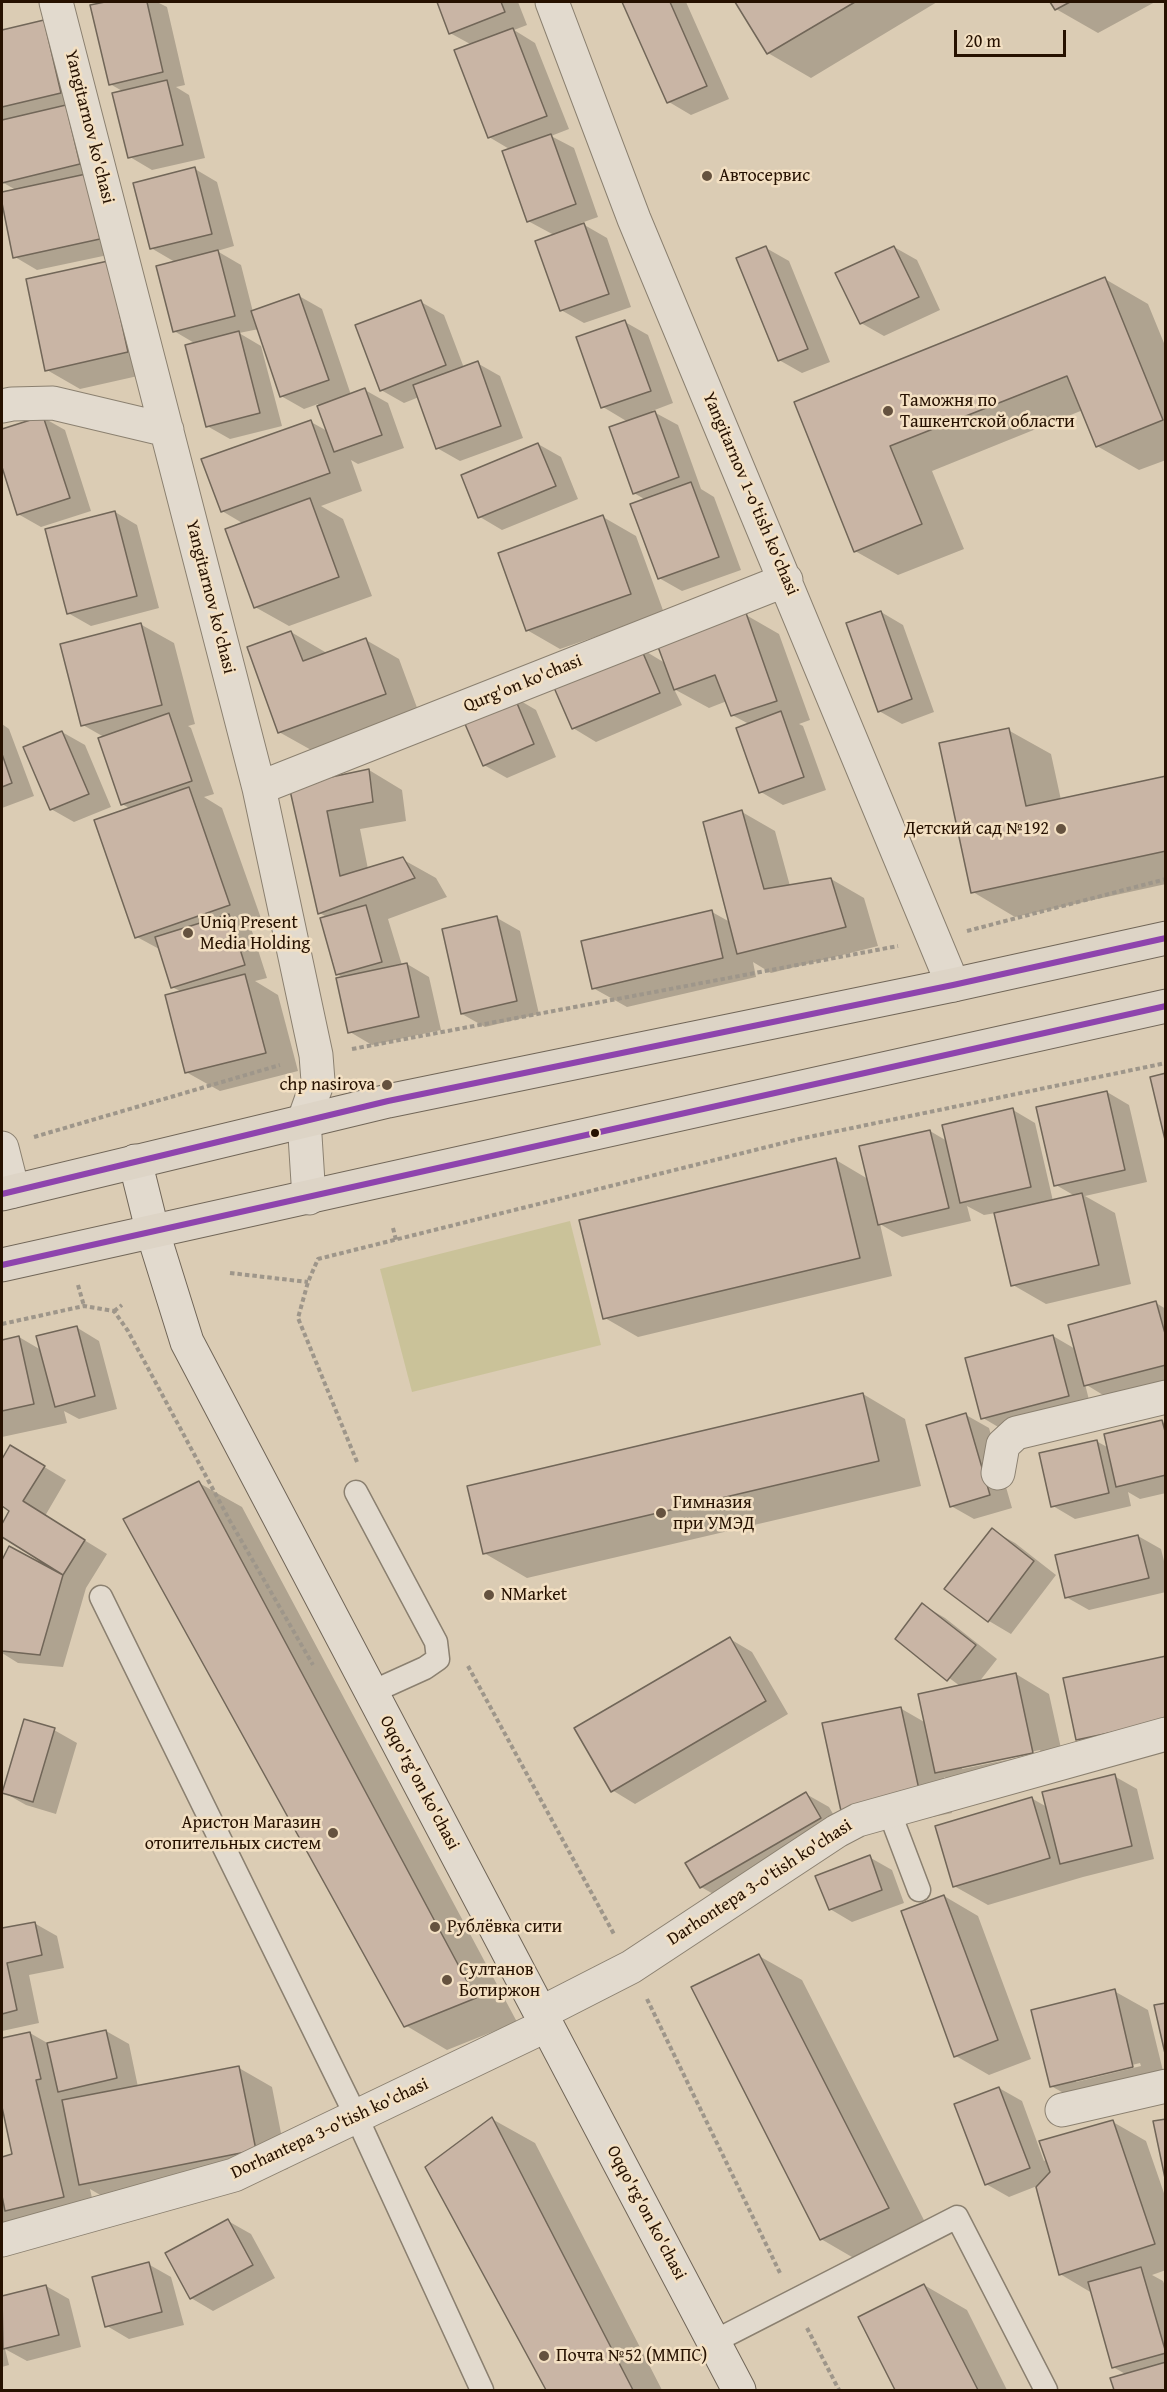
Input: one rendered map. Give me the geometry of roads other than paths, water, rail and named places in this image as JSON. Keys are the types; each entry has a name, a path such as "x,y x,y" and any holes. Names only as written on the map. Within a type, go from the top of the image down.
{"highway":[{"path":"8,1192 388,1101 953,985 1166,938"},
{"path":"2,1265 1166,1006"}],"street":[{"name":"Yangitarnov ko'chasi","path":"56,2 259,788 316,1055 318,1081 304,1120 309,1198"},
{"name":"Yangitarnov 1-o'tish ko'chasi","path":"552,2 634,219 953,985"},
{"path":"2,406 54,403 167,430"},
{"name":"Qurg'on ko'chasi","path":"259,788 786,580"},
{"path":"8,1192 13,1144"},
{"name":"Oqqo'rg'on ko'chasi","path":"135,1161 153,1233 187,1342 739,2391"},
{"path":"998,1473 1003,1445 1016,1433 1166,1397"},
{"name":"Darhontepa 3-o'tish ko'chasi","path":"544,2019 631,1966 837,1831 858,1820 1166,1734"},
{"name":"Dorhantepa 3-o'tish ko'chasi","path":"2,2240 234,2175 357,2118 544,2019"},
{"path":"1062,2110 1166,2086"}],"lane":[{"path":"356,1492 436,1642 438,1659 425,1668 372,1692"},
{"path":"101,1597 357,2118 482,2391"},
{"path":"889,1811 919,1890"},
{"path":"713,2342 957,2217 1046,2391"}],"place":[{"name":"Автосервис","path":"707,176"},
{"name":"Таможня по Ташкентской области","path":"888,411"},
{"name":"Детский сад №192","path":"1061,829"},
{"name":"Uniq Present Media Holding","path":"188,933"},
{"name":"chp nasirova","path":"387,1085"},
{"name":"Гимназия при УМЭД","path":"661,1513"},
{"name":"NMarket","path":"489,1595"},
{"name":"Аристон Магазин отопительных систем","path":"333,1833"},
{"name":"Рублёвка сити","path":"435,1927"},
{"name":"Султанов Ботиржон","path":"447,1980"},
{"name":"Почта №52 (ММПС)","path":"544,2356"}]}
